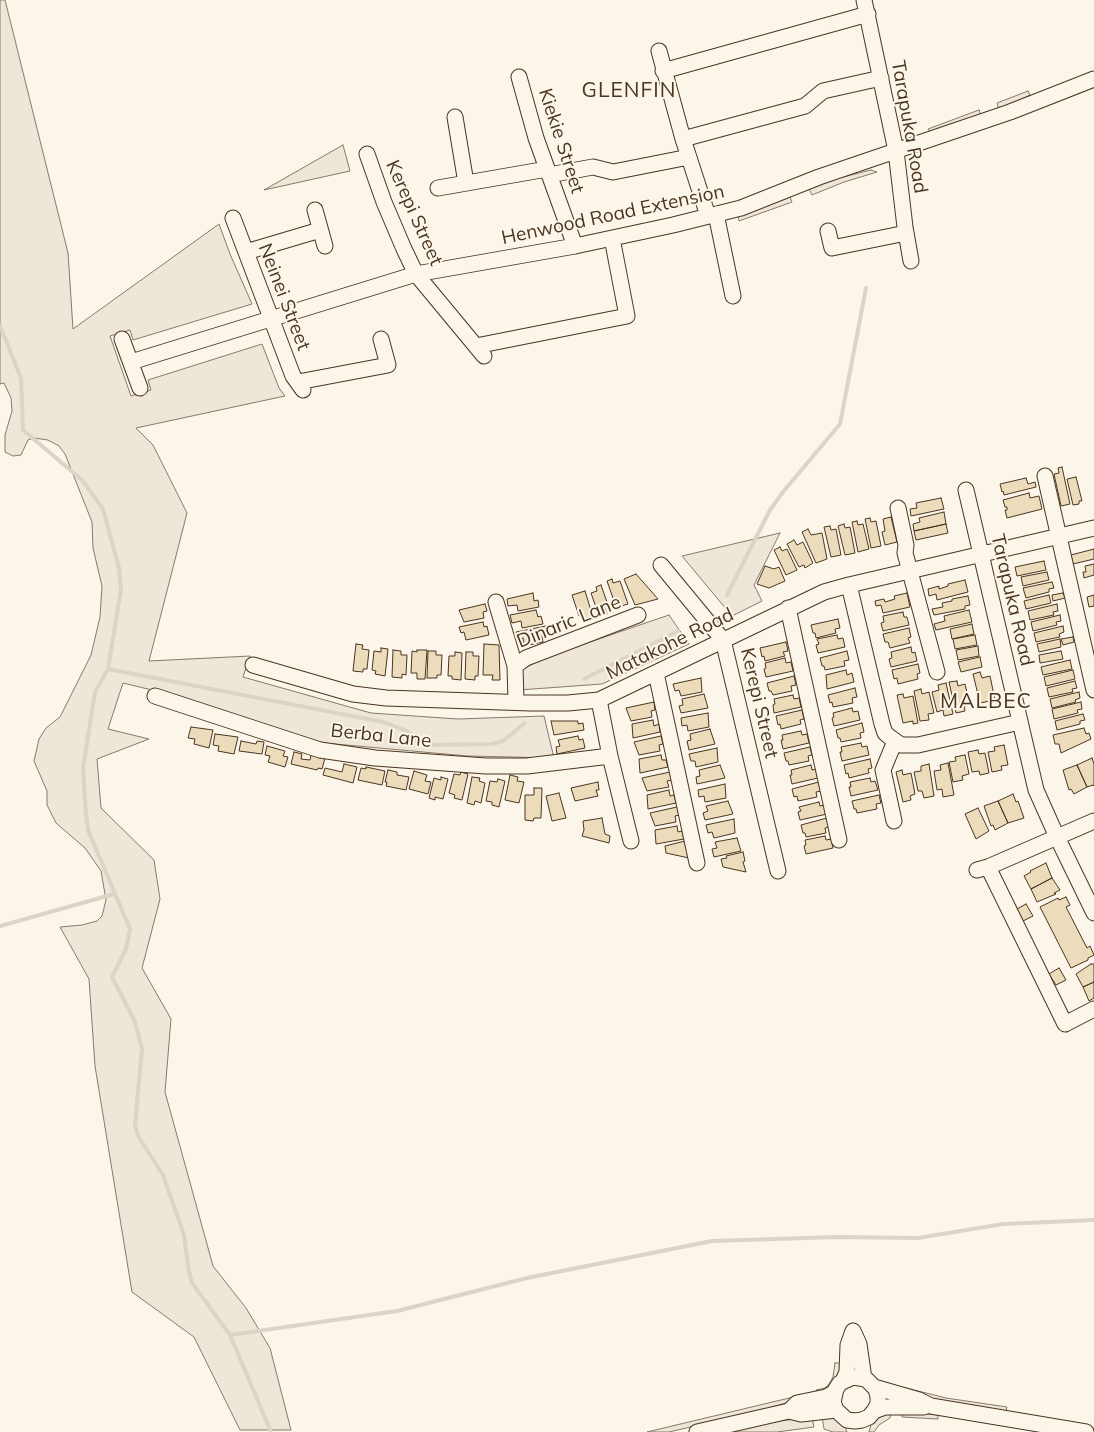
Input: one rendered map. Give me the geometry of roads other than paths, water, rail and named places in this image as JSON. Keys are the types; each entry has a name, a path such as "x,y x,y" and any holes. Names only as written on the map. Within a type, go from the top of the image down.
{"street":[{"path":"663,71 866,7"},
{"name":"Tarapuka Road","path":"866,7 896,151 911,261"},
{"path":"659,51 683,139 712,215 732,296"},
{"name":"Kiekie Street","path":"519,77 536,138 574,246"},
{"path":"683,139 804,106 823,91 881,78"},
{"name":"Henwood Road Extension","path":"131,362 416,274 574,246 741,208 819,178 1002,116 1094,79"},
{"path":"455,117 466,183"},
{"name":"Kerepi Street","path":"367,154 391,218 416,274 480,351 627,316 612,238"},
{"path":"438,188 593,167 613,172 689,157"},
{"path":"315,210 325,246"},
{"name":"Neinei Street","path":"233,218 293,376 300,386 388,365 381,339"},
{"path":"246,252 320,230"},
{"path":"828,231 832,248 906,232"},
{"path":"122,339 140,388"},
{"path":"1045,476 1094,690"},
{"name":"Tarapuka Road","path":"966,490 1036,790 1094,913"},
{"path":"898,508 906,546 905,553 937,672"},
{"name":"Matakohe Road","path":"253,665 353,694 386,698 568,703 599,700 824,592 849,584 1094,528"},
{"name":"Kerepi Street","path":"661,565 723,640 778,871"},
{"path":"849,584 885,733 895,741 908,746 1020,722"},
{"name":"Dinaric Lane","path":"496,602 515,666 516,702"},
{"path":"788,608 839,840"},
{"name":"Dinaric Lane","path":"515,666 526,658 638,616"},
{"path":"656,673 697,863"},
{"name":"Berba Lane","path":"155,696 320,750 375,758 486,766 519,766 610,756"},
{"path":"599,700 610,756 631,840"},
{"path":"894,821 883,770 895,741"},
{"path":"1094,822 982,869 1066,1024 1094,1009"},
{"path":"845,1420 834,1402 846,1372 848,1345 853,1331 859,1344 869,1383 878,1397 878,1404 865,1432"},
{"path":"788,1411 797,1403 826,1396 853,1377 931,1406 1086,1432"},
{"path":"697,1432 788,1411 855,1421 862,1420 885,1407 918,1408 931,1406"}],"waterway":[{"path":"727,595 770,510 840,424 866,288"},
{"path":"0,326 21,378 23,430 82,480 103,509 119,568 121,589 108,669 95,692 83,768 88,830 130,929 126,949 112,977 135,1022 142,1049 135,1125 138,1136 163,1175 184,1235 192,1283 230,1335 271,1432"},
{"path":"584,679 678,631"},
{"path":"108,669 383,722 407,731 420,743 430,745 492,744 503,741 525,723"},
{"path":"0,926 114,894"},
{"path":"230,1335 397,1311 527,1278 712,1241 837,1237 918,1238 1003,1224 1094,1220"}],"district":[{"name":"GLENFIN","path":"629,91"},
{"name":"MALBEC","path":"986,702"}]}
